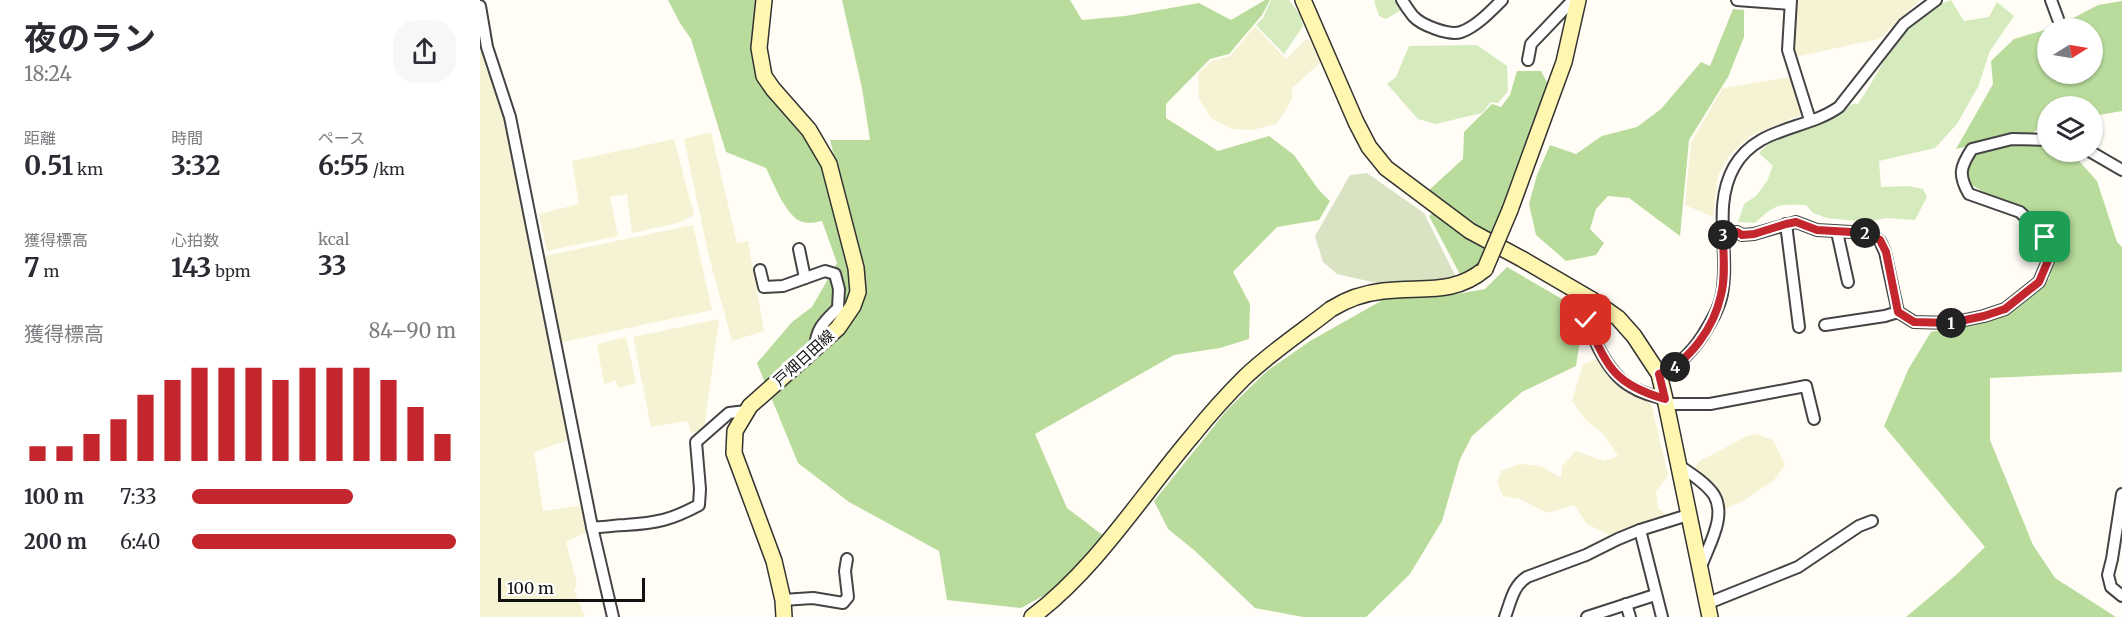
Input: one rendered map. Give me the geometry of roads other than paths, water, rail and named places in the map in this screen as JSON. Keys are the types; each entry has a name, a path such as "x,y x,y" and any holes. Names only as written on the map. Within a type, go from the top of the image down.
{"street":[{"name":"戸畑日田線","path":"765,0 759,48 764,76 809,130 829,164 856,268 858,292 853,306 838,328 746,411 735,431 734,453 774,561 783,600 784,617"},
{"path":"1303,0 1356,122 1369,147 1386,168 1470,231 1522,258 1618,318 1635,336 1659,374 1708,610 1798,567 1859,526 1872,521"},
{"path":"1528,60 1531,44 1573,0"},
{"path":"1032,617 1082,570 1142,501 1194,433 1234,389 1331,309 1346,300 1384,291 1451,287 1472,280 1485,269 1510,210 1564,62 1578,0"},
{"path":"1737,0 1790,2 1788,50 1810,120"},
{"path":"1659,374 1678,365 1697,344 1713,319 1722,294 1724,192 1734,167 1746,151 1761,140 1785,128 1827,115 1839,107 1904,24 1936,0"},
{"path":"2051,0 2058,18"},
{"path":"1407,2 1414,17 1428,27 1454,33 1462,32 1475,23 1500,1"},
{"path":"480,6 487,47 510,117 592,527 613,617"},
{"path":"1723,234 1737,232 1742,235 1754,234 1796,222 1817,230 1868,233 1880,240 1886,252 1898,312 1914,322 1951,323 2005,309 2039,282 2050,256 2045,237 2020,212 1969,194 1962,181 1962,164 1972,149 2012,139 2037,140"},
{"path":"2103,159 2122,170"},
{"path":"1786,224 1799,327"},
{"path":"1837,232 1848,282"},
{"path":"799,249 805,278"},
{"path":"760,270 764,287 783,286 825,271 835,274 839,290 838,308 820,326 815,336 815,348"},
{"path":"1575,290 1602,354 1617,375 1628,385 1666,402 1710,404 1806,386 1814,419"},
{"path":"1825,325 1898,312"},
{"path":"592,527 648,525 678,517 699,505 696,442 729,413 746,411"},
{"path":"1678,465 1699,480 1714,495 1718,507 1718,524 1699,571"},
{"path":"2122,494 2108,575 2111,587 2122,596"},
{"path":"1505,617 1513,592 1519,582 1537,572 1586,555 1640,530 1688,515"},
{"path":"1640,530 1662,617"},
{"path":"783,600 813,598 843,603 848,597 845,571 847,559"},
{"path":"1587,617 1655,595"},
{"path":"1626,603 1630,617"}]}
